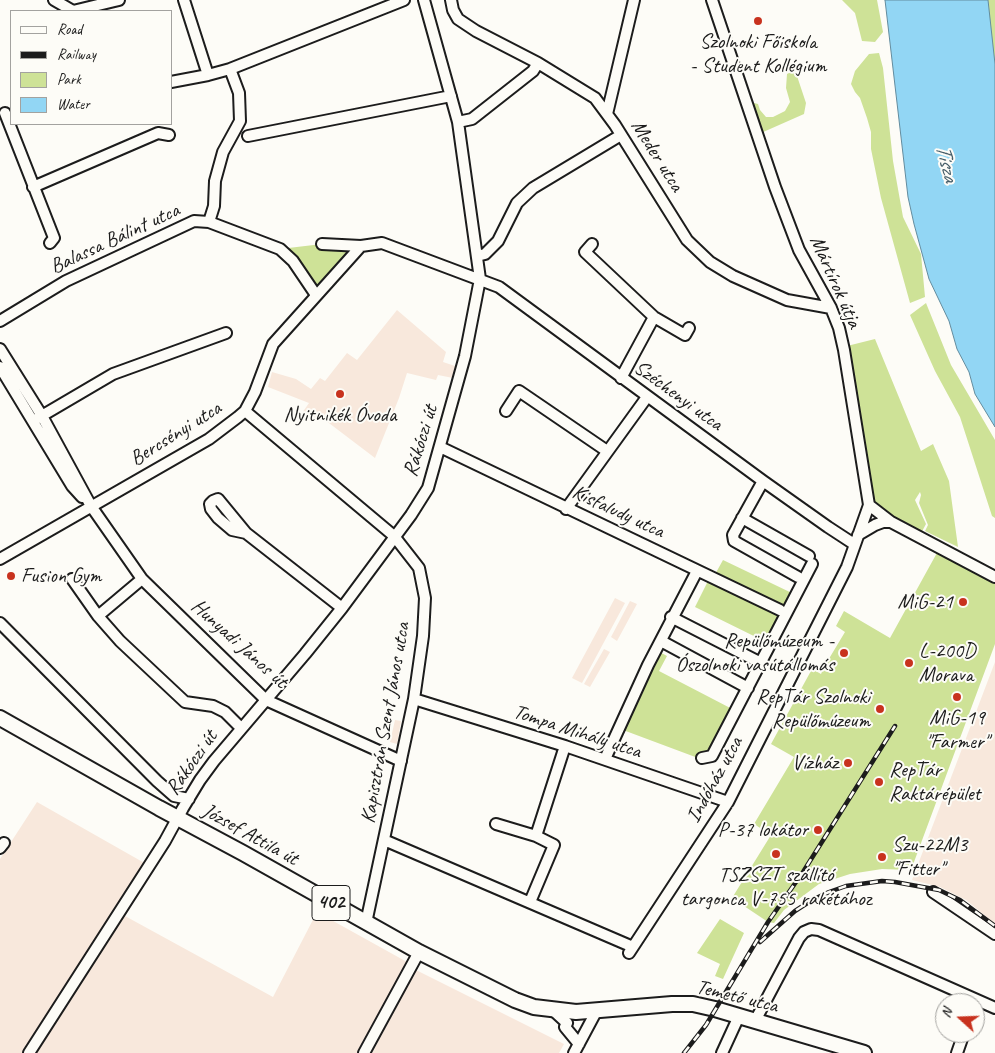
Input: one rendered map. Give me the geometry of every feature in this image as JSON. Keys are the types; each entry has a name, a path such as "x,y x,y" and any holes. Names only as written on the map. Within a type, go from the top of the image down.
{"main road":[{"name":"József Attila út","path":"0,718 366,923 515,1000 534,1007 554,1011 576,1012 597,1010"},
{"name":"Temető utca","path":"597,1010 693,1004 864,1053"}],"street":[{"path":"54,0 71,10"},
{"path":"77,10 119,0"},
{"path":"184,0 208,75"},
{"path":"172,82 230,69 404,0"},
{"name":"Rákóczi út","path":"29,1053 214,761 342,608 428,488 466,356 480,279 458,122 424,0"},
{"name":"Meder utca","path":"451,0 458,19 476,31 538,63 595,98 621,135 687,240 710,262 733,276 787,300 830,308"},
{"path":"607,114 634,0"},
{"name":"Mártírok útja","path":"712,0 775,187 799,250 839,328 869,505"},
{"path":"458,122 472,119 533,71 538,63"},
{"path":"209,222 214,206 215,181 223,152 240,121 239,93 230,69"},
{"path":"248,136 451,96"},
{"path":"5,113 54,238 50,243"},
{"path":"34,187 158,133 169,135"},
{"path":"477,256 485,254 498,241 517,203 533,188 621,135"},
{"name":"Balassa Bálint utca","path":"0,320 66,281 194,221 209,222 280,249 293,261 316,295"},
{"path":"322,244 361,246 382,243 480,279"},
{"path":"592,244 585,252 654,317 685,335 689,328"},
{"name":"Bercsényi utca","path":"0,559 209,439 231,424 245,411 255,392 273,344 361,246"},
{"name":"Széchenyi utca","path":"480,279 499,287 828,528 856,539"},
{"path":"621,378 654,317"},
{"path":"38,419 113,374 226,333"},
{"name":"Hunyadi János út","path":"0,349 72,486 91,506 142,579 266,700 401,761"},
{"name":"Hunyadi János út","path":"0,368 38,419"},
{"path":"506,411 519,391 607,451"},
{"path":"566,509 647,397"},
{"name":"Kapisztrán Szent János utca","path":"245,411 394,536 419,568 425,598 423,636 414,699 366,923"},
{"name":"Kisfaludy utca","path":"440,447 780,610"},
{"path":"763,481 732,535 734,541 798,577"},
{"path":"869,505 891,522 995,577"},
{"name":"Indóház utca","path":"530,902 631,950 728,802 847,567 869,505"},
{"path":"702,758 712,756 761,663 811,560 742,518"},
{"path":"856,539 874,525 891,522"},
{"path":"246,533 342,608"},
{"path":"605,759 648,665 697,571"},
{"path":"72,579 98,616 120,641 185,702 213,706 225,712 241,728"},
{"path":"98,616 142,579"},
{"path":"672,617 761,663"},
{"path":"0,623 157,782 174,796 189,799"},
{"path":"661,641 748,688"},
{"name":"Tompa Mihály utca","path":"414,699 605,759 728,802"},
{"path":"536,836 565,746"},
{"path":"384,840 530,902 554,845 536,836 496,824"},
{"path":"933,892 995,934"},
{"path":"755,1021 799,938 804,932 811,929 819,930 956,993"},
{"path":"364,1053 419,952"},
{"path":"577,1049 597,1010"},
{"path":"554,1011 567,1023 565,1027 577,1049"},
{"path":"722,1053 739,1016"}],"shaded area":[{"path":"397,310 446,352 443,362 455,366 453,378 438,375 436,380 407,373 375,458 321,417 317,420 302,413 309,403 268,387 272,372 296,379 311,389 320,378 325,381 347,353 357,360"},
{"path":"615,598 625,603 582,683 572,678"},
{"path":"630,601 637,604 617,641 611,637"},
{"path":"604,649 610,652 590,687 584,684"},
{"path":"995,662 995,924 966,900 940,887 912,880"},
{"path":"395,720 401,721 397,744 390,742"},
{"path":"37,802 155,869 125,916 273,997 317,912 407,962 367,1036 360,1053 0,1053 0,859"},
{"path":"416,970 564,1044 559,1053 372,1053"}],"green space":[{"path":"842,0 877,0 883,32 875,42 862,41 855,13"},
{"path":"988,0 995,0 995,64 990,33"},
{"path":"879,53 883,68 893,161 903,217 921,254 925,297 910,303 881,198 871,149 871,132 860,98 851,84 855,71 869,54"},
{"path":"795,70 806,103 804,114 761,133 751,107 754,103 758,104 766,117 773,117 785,111 790,102 786,88 787,74"},
{"path":"322,244 361,246 316,295 280,249"},
{"path":"926,303 951,365 995,440 995,518 992,516 960,417 935,371 910,315"},
{"path":"875,339 921,451 933,444 949,481 958,547 925,531 928,525 919,503 920,492 915,500 926,524 919,537 869,505 847,346"},
{"name":"RepTár Szolnoki Repülőmúzeum","path":"938,551 995,581 995,644 911,870 882,869 850,874 819,884 784,910 774,923 768,922 732,898 771,835 754,824 794,757 771,744 812,669 821,674 845,632 836,626 844,611 890,638"},
{"path":"723,560 796,595 770,644 695,607 710,577 713,578"},
{"path":"656,650 667,656 659,671 736,711 706,761 623,730"},
{"path":"720,919 744,933 723,979 715,976 720,964 697,953"}],"water":[{"name":"Tisza","path":"885,0 988,0 995,64 995,427 975,394 969,372 957,349 949,321 929,279 914,224 908,197"}],"railway":[{"path":"684,1053 706,1025 768,922 803,872 895,726"},
{"path":"760,942 795,911 812,900 846,886 882,881 939,890 960,900 995,926"}],"place":[{"name":"Szolnoki Főiskola - Student Kollégium","path":"758,21"},
{"name":"Nyitnikék Óvoda","path":"340,394"},
{"name":"Fusion Gym","path":"11,576"},
{"name":"MiG-21","path":"963,602"},
{"name":"Repülőmúzeum - Ószolnoki vasútállomás","path":"844,653"},
{"name":"L-200D Morava","path":"909,663"},
{"name":"MiG-19 \"Farmer\"","path":"957,697"},
{"name":"RepTár Szolnoki Repülőmúzeum","path":"880,709"},
{"name":"Vízház","path":"848,763"},
{"name":"RepTár Raktárépület","path":"879,782"},
{"name":"P-37 lokátor","path":"818,830"},
{"name":"TSZSZT szállító targonca V-755 rakétához","path":"776,854"},
{"name":"Szu-22M3 \"Fitter\"","path":"882,857"}]}
